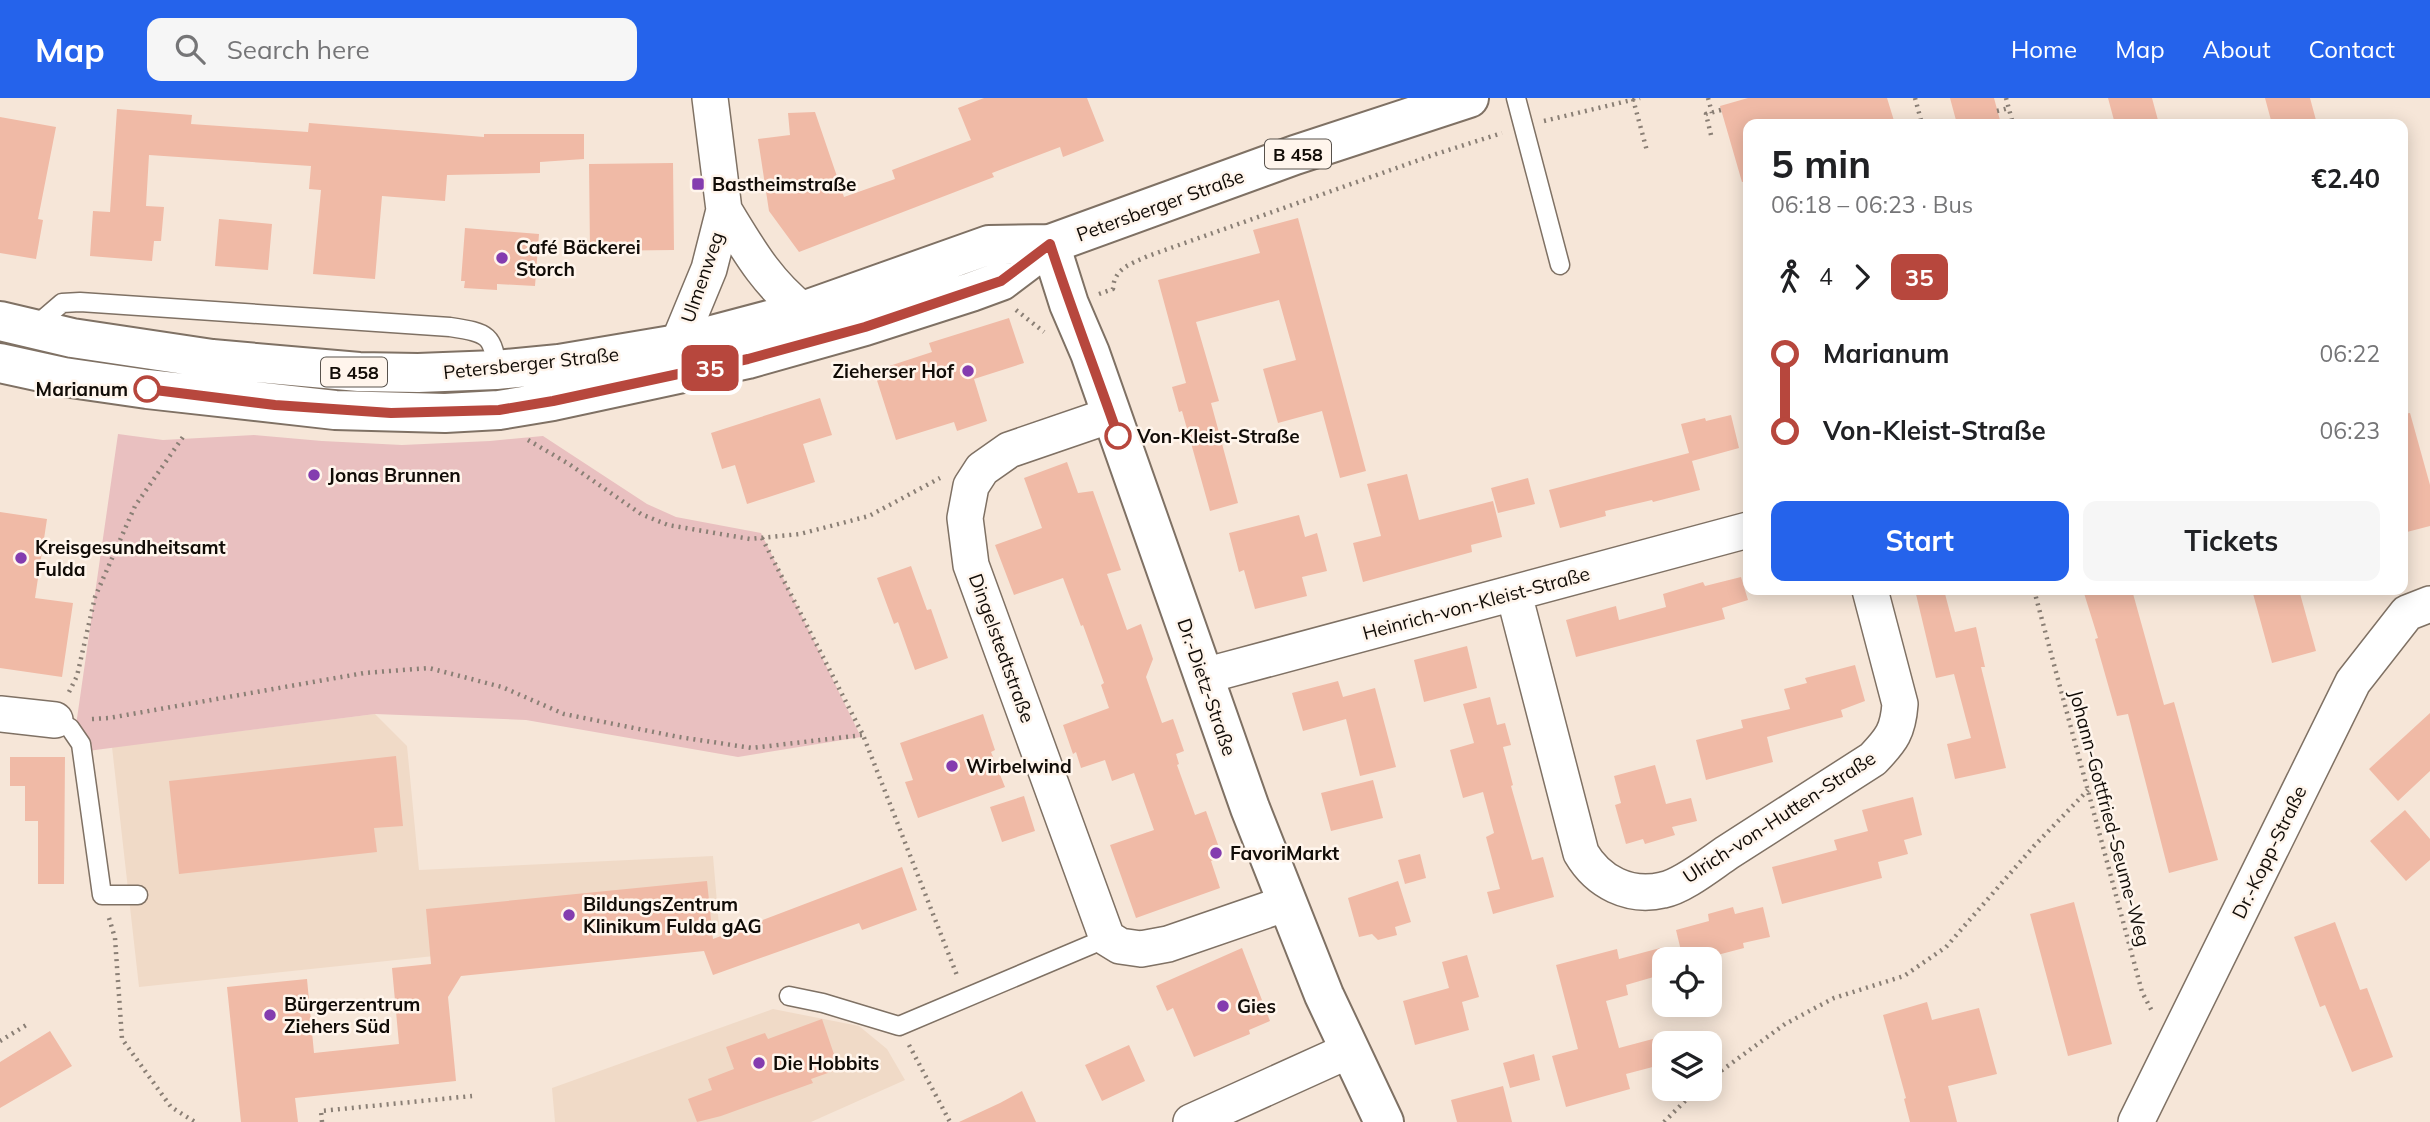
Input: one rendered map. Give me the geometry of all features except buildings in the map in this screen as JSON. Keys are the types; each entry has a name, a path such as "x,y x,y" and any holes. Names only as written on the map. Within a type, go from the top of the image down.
{"main road":[{"name":"Petersberger Straße","path":"0,363 64,377 275,405 510,423 553,401 748,359 865,327 1001,281 1050,244 1295,155 1469,98"},
{"name":"Petersberger Straße","path":"15,326 212,359 346,371 418,373 496,370 559,364 678,344 803,311 989,245 1050,244"},
{"name":"Dr.-Dietz-Straße","path":"1050,244 1052,309 1090,353 1250,808 1324,995 1384,1122"}],"street":[{"name":"Ulmenweg","path":"678,344 709,269 724,209 710,98"},
{"name":"Ulmenweg","path":"724,209 764,274 783,296 803,311"},
{"name":"Dingelstedtstraße","path":"1107,938 971,565 965,518 971,486 982,469 1009,450 1111,415"},
{"name":"Heinrich-von-Kleist-Straße","path":"1204,676 1743,531"},
{"name":"Ulrich-von-Hutten-Straße","path":"1514,594 1581,853 1588,867 1613,886 1647,892 1665,890 1696,873 1873,759 1889,741 1899,722 1899,704 1871,595"},
{"name":"Dr.-Kopp-Straße","path":"2136,1122 2353,682 2407,613 2430,604"},
{"path":"0,714 55,720"},
{"path":"1107,938 1120,946 1141,949 1168,944 1287,903"},
{"path":"1191,1122 1350,1050"}],"lane":[{"path":"1516,98 1560,265"},
{"path":"15,326 62,303 80,302 450,327 475,331 495,349 496,370 510,423"},
{"path":"55,720 70,728 81,744 102,895 138,895"},
{"path":"789,996 823,1003 899,1026 1107,938"}],"path":[{"path":"1105,292 1113,289 1116,275 1121,269 1148,256 1436,154 1524,127 1640,98"},
{"path":"1708,98 1712,113"},
{"path":"1914,98 1920,119"},
{"path":"2006,98 2012,119"},
{"path":"1633,99 1647,151"},
{"path":"1997,111 2009,108"},
{"path":"1711,135 1706,114 1721,110"},
{"path":"1041,331 1028,317 1052,309"},
{"path":"510,423 641,514 668,525 750,539 800,534 869,516 950,472"},
{"path":"185,434 135,506 95,597 77,676 55,720 109,718 364,673 429,668 502,687 564,713 679,737 752,748 863,735"},
{"path":"762,538 863,735 966,999"},
{"name":"Johann-Gottfried-Seume-Weg","path":"2035,595 2142,992 2171,1048"},
{"path":"1722,1070 1785,1024 1834,998 1904,976 1946,947 2034,846 2088,790"},
{"path":"102,895 114,938 122,1039 171,1107 195,1122"},
{"path":"0,1041 28,1024"},
{"path":"899,1026 950,1122"},
{"path":"322,1122 321,1111 472,1096"},
{"path":"1664,1122 1685,1101"}],"shaded area":[{"path":"118,434 163,440 254,435 402,445 543,436 647,504 676,517 761,533 861,737 738,757 526,720 375,714 72,753"},
{"path":"375,714 407,746 419,870 713,856 719,926 139,987 112,747"},
{"name":"Die Hobbits","path":"773,1009 859,1026 887,1049 905,1080 811,1122 555,1122 552,1088"}],"bus line":[{"name":"35","path":"147,389 335,410 391,413 499,410 653,381 748,359 865,327 1001,281 1050,244 1069,304 1090,353 1118,436"}],"place":[{"name":"Bastheimstraße","path":"698,184"},
{"name":"Café Bäckerei Storch","path":"502,258"},
{"name":"Zieherser Hof","path":"968,371"},
{"name":"Marianum","path":"147,389"},
{"name":"Von-Kleist-Straße","path":"1118,436"},
{"name":"Jonas Brunnen","path":"314,475"},
{"name":"Kreisgesundheitsamt Fulda","path":"21,558"},
{"name":"Wirbelwind","path":"952,766"},
{"name":"FavoriMarkt","path":"1216,853"},
{"name":"BildungsZentrum Klinikum Fulda gAG","path":"569,915"},
{"name":"Gies","path":"1223,1006"},
{"name":"Bürgerzentrum Ziehers Süd","path":"270,1015"},
{"name":"Die Hobbits","path":"759,1063"}]}
